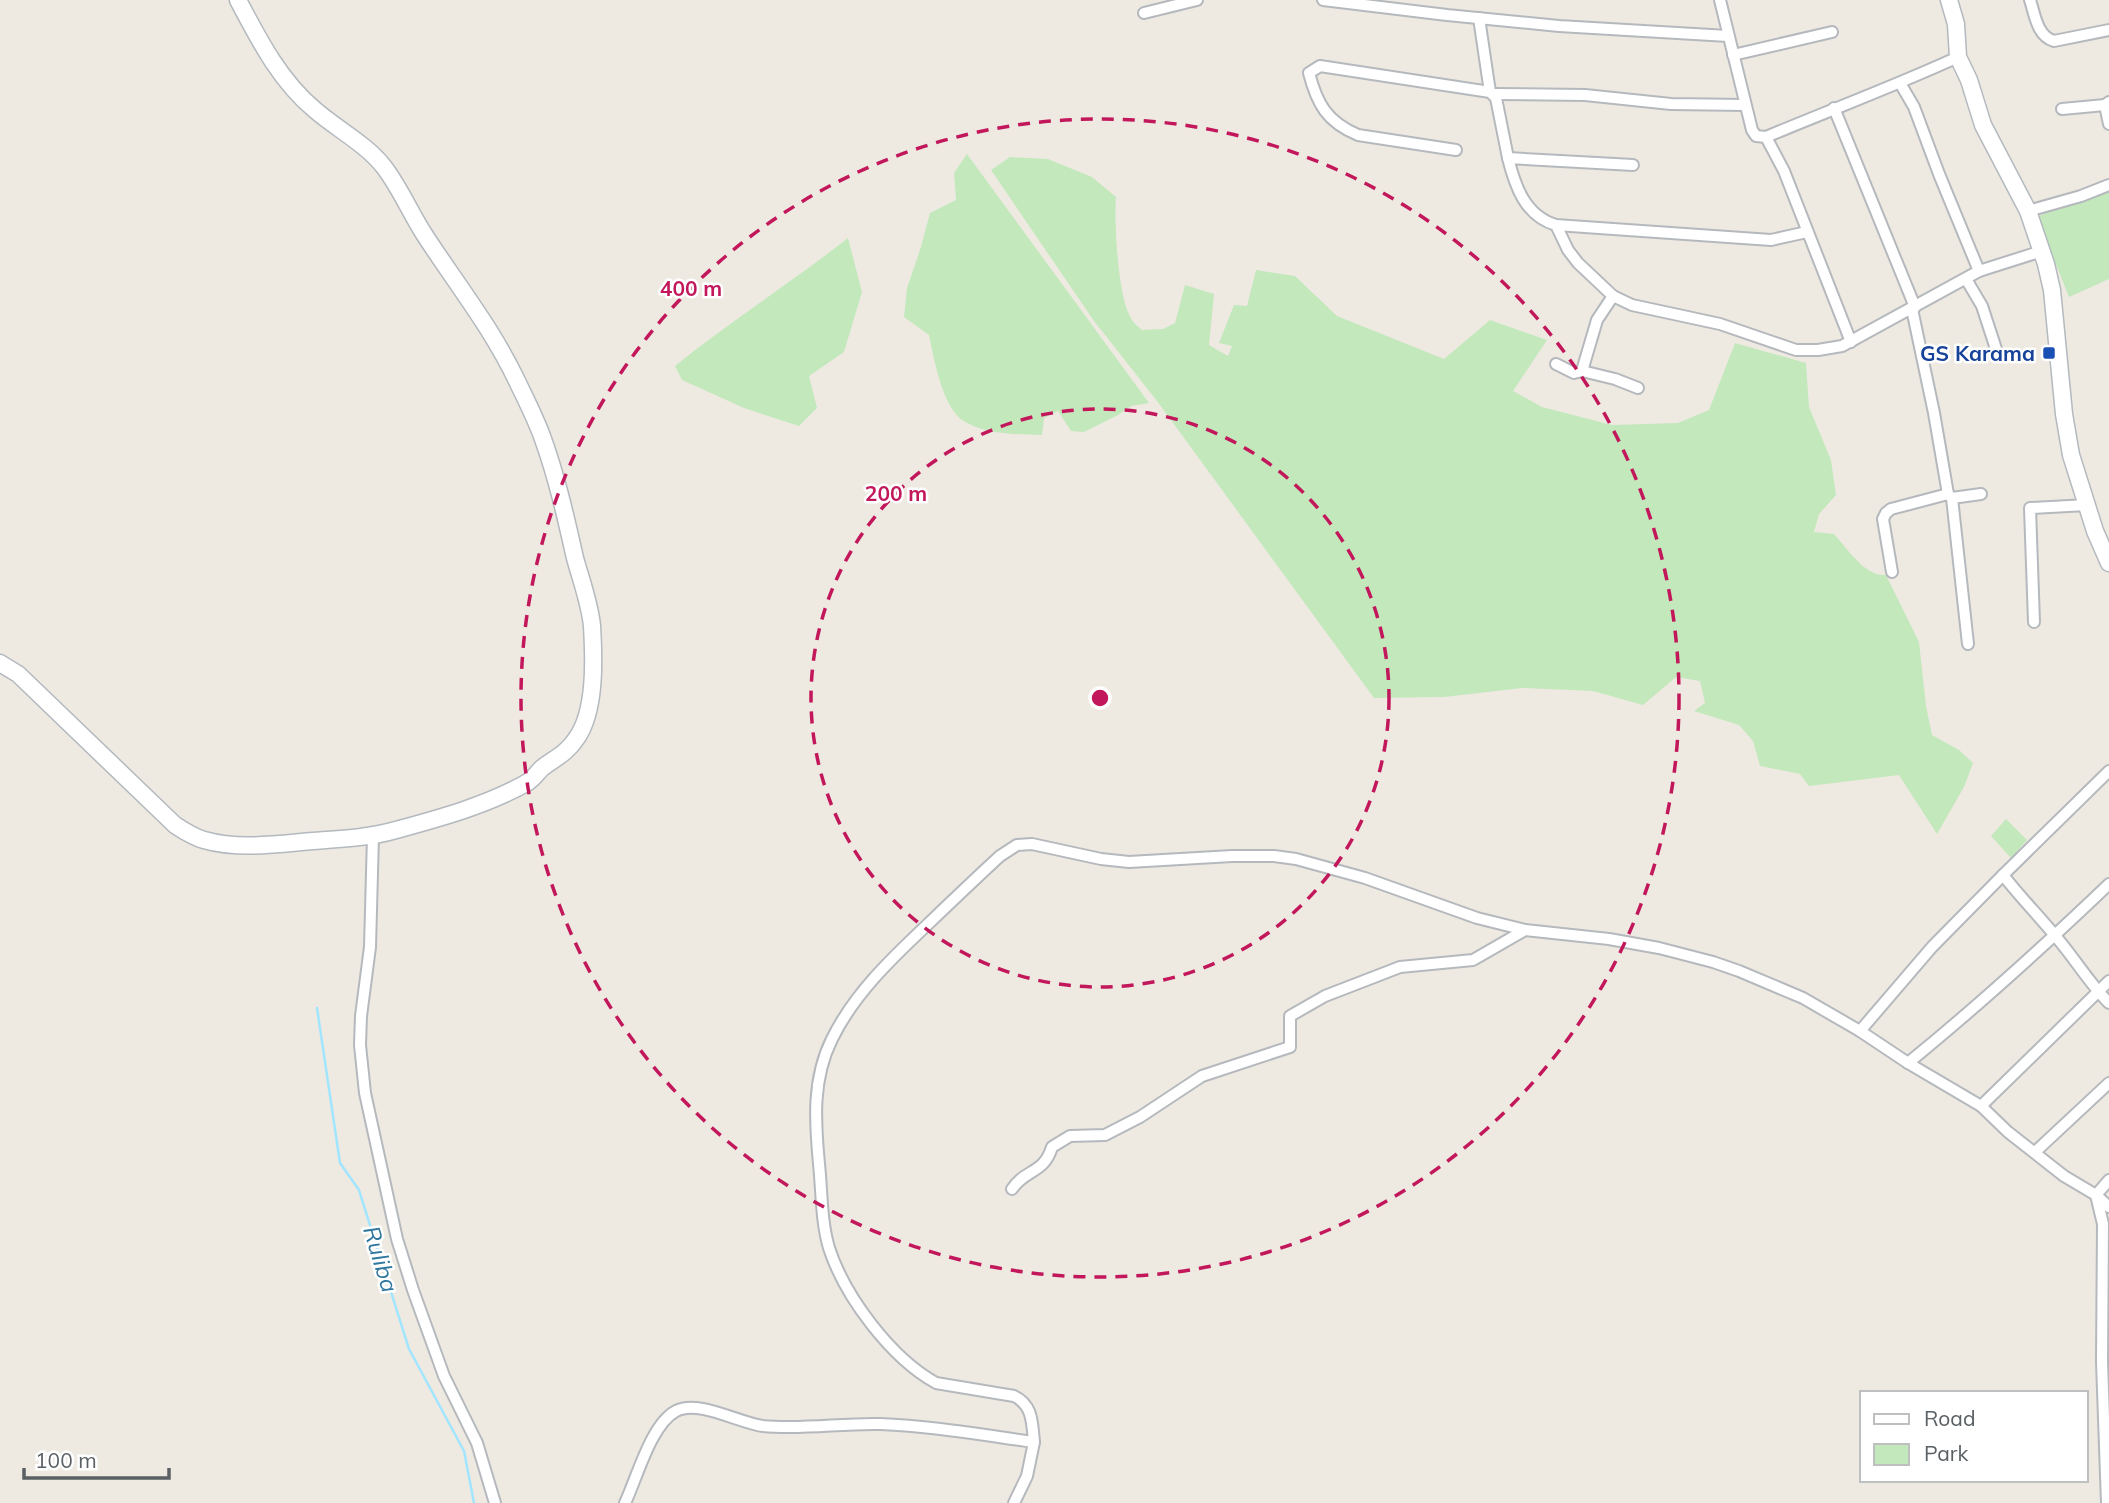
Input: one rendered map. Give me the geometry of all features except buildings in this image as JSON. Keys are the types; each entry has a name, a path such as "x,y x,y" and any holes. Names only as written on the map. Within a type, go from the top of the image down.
{"main road":[{"path":"0,663 18,674 161,813 188,834 224,844 248,845 373,836 428,821 482,803 531,780 543,767 567,750 581,731 592,694 592,623 547,451 515,377 459,282 425,234 384,167 371,153 313,109 292,89 264,47 238,0"},
{"path":"1950,0 1956,24 1958,57 1969,80 1983,125 2028,211 2042,251 2052,290 2065,424 2071,456 2095,531 2109,563"}],"street":[{"path":"1144,13 1172,2 1197,0"},
{"path":"1323,0 1559,26 1728,36"},
{"path":"1720,0 1745,105 1756,136 1766,138 1958,57"},
{"path":"2030,0 2046,39 2054,41 2109,30"},
{"path":"1479,18 1492,93 1508,158 1520,196 1539,218 1556,225 1772,240 1807,232"},
{"path":"1733,55 1832,32"},
{"path":"1456,150 1358,135 1346,130 1335,124 1319,102 1310,73 1320,66 1492,93 1585,95 1671,104 1745,105"},
{"path":"1900,83 1914,107 1979,271"},
{"path":"2062,109 2107,104 2109,124"},
{"path":"1834,108 1913,308 1950,496 1968,644"},
{"path":"1766,138 1784,171 1851,342"},
{"path":"1508,158 1633,165"},
{"path":"2028,211 2109,185"},
{"path":"1556,225 1577,263 1613,296 1632,305 1720,324 1796,350 1818,351 1842,346 1979,271 2042,251"},
{"path":"1966,279 1982,306 1997,352"},
{"path":"1582,371 1597,320 1613,296"},
{"path":"1556,364 1574,373 1582,371 1638,388"},
{"path":"1892,572 1883,519 1886,513 1891,509 1950,496 1980,494"},
{"path":"2034,622 2030,508 2087,505"},
{"path":"1860,1031 1932,947 2109,771"},
{"path":"373,836 370,947 361,1035 365,1093 397,1239 413,1290 444,1376 477,1443 495,1503"},
{"path":"1014,1503 1027,1476 1034,1442 1031,1414 1027,1405 1014,1396 936,1383 904,1359 849,1294 829,1248 823,1219 816,1131 816,1089 832,1037 882,968 1000,856 1017,845 1032,844 1101,859 1129,862 1232,856 1296,859 1365,878 1477,918 1525,930 1609,939 1713,962 1803,998 1860,1031 1981,1106 2008,1132 2109,1207"},
{"path":"2003,875 2109,1003"},
{"path":"1908,1063 2055,936 2109,884"},
{"path":"1012,1189 1017,1181 1044,1165 1052,1147 1070,1136 1105,1135 1140,1117 1202,1076 1290,1047 1290,1016 1325,996 1400,967 1473,960 1525,930"},
{"path":"1981,1106 2109,981"},
{"path":"2035,1152 2109,1083"},
{"path":"2096,1195 2109,1180"},
{"path":"2096,1195 2102,1224 2102,1362 2107,1503"},
{"path":"625,1503 665,1418 683,1408 698,1408 763,1426 880,1424 1034,1442"}],"green space":[{"path":"967,154 1149,403 1131,406 1084,432 1071,431 1058,411 1044,418 1042,435 980,429 962,420 955,413 940,381 929,335 904,317 907,288 930,213 956,200 954,173"},
{"path":"1010,157 1048,159 1092,177 1116,197 1116,241 1120,278 1133,322 1142,330 1163,329 1175,323 1185,285 1214,294 1209,345 1228,356 1232,346 1219,343 1234,305 1247,306 1256,270 1295,276 1337,316 1444,359 1490,320 1547,340 1513,391 1542,407 1612,425 1678,423 1709,410 1735,343 1806,363 1809,407 1831,460 1836,495 1819,514 1814,532 1834,534 1864,567 1886,575 1919,642 1932,735 1959,750 1973,763 1964,787 1937,834 1899,775 1809,786 1800,774 1760,766 1753,741 1739,725 1694,711 1705,703 1700,681 1676,677 1643,705 1593,691 1522,688 1444,697 1374,698 1157,401 1094,321 991,170"},
{"path":"2109,186 2109,279 2069,297 2037,217"},
{"path":"848,238 862,292 844,352 809,376 817,408 799,426 744,408 682,380 675,366"},
{"path":"2006,819 2027,840 2011,858 1991,836"}],"waterway":[{"name":"Ruliba","path":"317,1008 340,1163 359,1190 409,1349 464,1451 474,1503"}],"place":[{"name":"GS Karama","path":"2049,353"}]}
